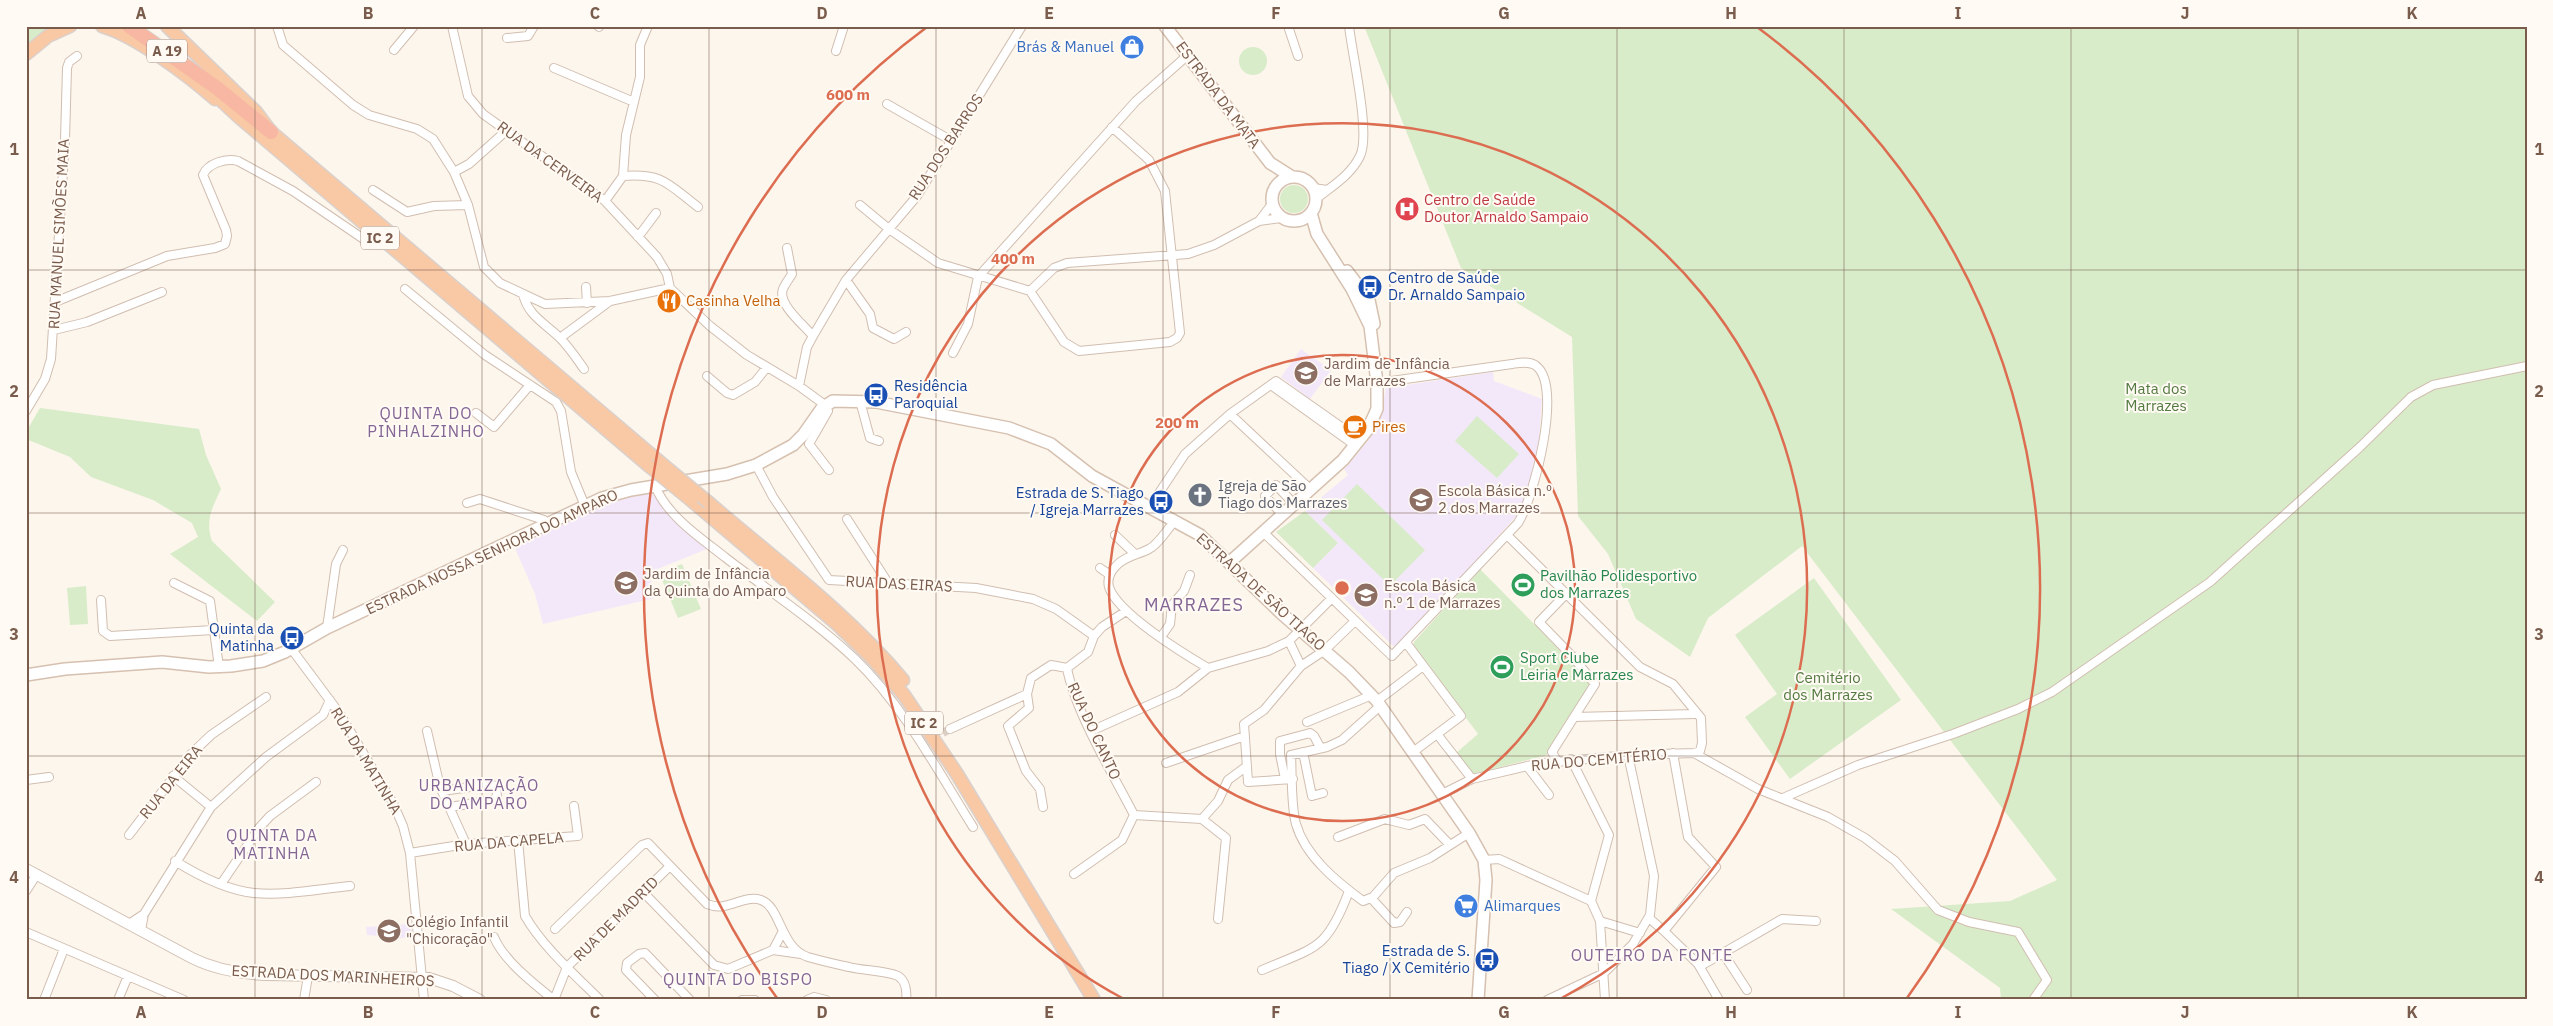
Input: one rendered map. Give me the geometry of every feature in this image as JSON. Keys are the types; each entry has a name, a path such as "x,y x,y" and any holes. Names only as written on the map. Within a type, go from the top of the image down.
{"highway":[{"path":"26,54 48,36 70,26"},
{"path":"102,26 126,37 158,57 239,118"},
{"name":"IC 2","path":"115,26 195,79 837,624 873,659 904,695 957,774 1094,1000"},
{"name":"A 19","path":"129,26 217,88 272,132"},
{"path":"167,26 256,112 272,132"},
{"name":"IC 2","path":"272,132 842,616 865,638 908,686 949,747 1104,1000"}],"main road":[{"name":"ESTRADA DA MATA","path":"1166,26 1270,163 1292,177"},
{"name":"ESTRADA DA MATA","path":"1270,163 1273,190"},
{"path":"1230,562 1358,443 1375,416 1377,383 1373,337 1360,302 1317,234 1312,213 1314,194 1304,180 1292,177 1281,181 1273,190 1272,204 1281,218 1317,234"},
{"path":"1293,222 1305,219 1312,213"},
{"name":"ESTRADA DE SÃO TIAGO","path":"825,405 833,401 876,402 1028,434 1050,444 1092,476 1200,535 1230,562 1282,614 1325,650 1376,701 1469,833 1484,860 1486,880 1478,1000"},
{"name":"ESTRADA NOSSA SENHORA DO AMPARO","path":"26,675 65,669 153,662 219,667 258,661 614,494 727,474 756,464 793,444 803,435 825,405"}],"street":[{"path":"277,26 283,45 334,91 369,114 426,134 439,148 454,172 468,205 484,266 500,283 545,304 610,301 670,288 710,326 747,355 825,405 828,411 809,444 829,470"},
{"path":"394,50 414,26"},
{"name":"RUA DA CERVEIRA","path":"452,26 468,96 483,114 605,201 658,257 667,274 670,288"},
{"path":"507,38 528,36 534,26"},
{"path":"605,201 623,176 626,135 640,77 640,45 648,26"},
{"path":"836,51 844,26"},
{"name":"RUA DOS BARROS","path":"798,386 807,347 846,280 917,196 1022,26"},
{"path":"1288,26 1298,56"},
{"path":"1314,194 1327,190 1341,181 1355,164 1364,141 1349,26"},
{"path":"953,352 968,324 978,277 1136,101 1188,55"},
{"name":"RUA MANUEL SIMÕES MAIA","path":"26,411 49,369 54,330 66,68 69,62 77,56"},
{"path":"554,68 634,102"},
{"path":"887,104 952,141"},
{"path":"860,205 888,229 938,263 978,277 1030,291 1064,342 1079,351 1170,342 1177,338 1180,333 1168,204 1161,180 1149,160 1112,127"},
{"path":"454,172 469,164 506,131"},
{"path":"55,302 167,256 215,248 225,244 226,230 203,174 208,167 227,160 238,161 293,190 365,240"},
{"path":"623,176 654,176 668,183 698,207"},
{"path":"373,190 407,212 446,205 462,207 468,205"},
{"path":"1259,222 1272,204"},
{"path":"638,237 656,213"},
{"path":"1030,291 1054,268 1067,263 1174,256 1201,250 1259,222 1281,218"},
{"path":"787,248 792,274 782,290 783,295 786,305 813,336"},
{"path":"846,280 870,314 873,328 894,339 906,332"},
{"path":"586,287 587,303"},
{"path":"406,289 485,355 530,384 559,406 571,472 585,506"},
{"path":"54,330 87,322 162,292"},
{"path":"523,294 525,305 534,317 560,338 584,369"},
{"path":"560,338 610,301"},
{"path":"1263,532 1392,656 1407,644 1508,536 1522,516 1529,501 1543,443 1546,384 1536,366 1524,362 1377,383"},
{"path":"1783,798 1858,765 1953,734 2018,709 2052,692 2210,582 2346,460 2411,397 2433,385 2527,366"},
{"path":"707,376 727,393 733,395 755,382 767,367"},
{"path":"1149,508 1185,454 1230,414 1276,381 1358,443"},
{"path":"476,413 494,427 530,384"},
{"path":"860,401 870,438 879,441"},
{"path":"1230,414 1310,489"},
{"name":"RUA DAS EIRAS","path":"756,464 774,497 829,580 976,588 1033,599 1056,610 1094,636"},
{"path":"1282,514 1265,496 1276,485 1294,504"},
{"path":"655,486 674,514 702,539 855,659 882,691 922,745 973,827"},
{"path":"467,504 480,499 544,520 548,524"},
{"path":"847,519 888,583"},
{"path":"1175,520 1150,549 1120,562 1110,575 1109,585 1111,591 1126,610 1161,637 1208,668"},
{"path":"1115,535 1135,554"},
{"path":"1508,536 1640,667 1674,684 1695,714 1700,718 1702,743 1697,752 1758,789 1828,818 1865,838 1895,861 1938,910 1969,922 2018,932 2047,980 2032,1000"},
{"path":"327,628 336,564 343,550"},
{"path":"1100,568 1110,575"},
{"path":"1161,637 1170,624 1172,606 1184,591 1190,575"},
{"path":"174,583 210,601 219,667"},
{"path":"1557,762 1552,752 1595,684 1572,656 1539,622 1567,593"},
{"path":"1091,731 1178,692 1208,668 1268,651 1289,641 1332,598"},
{"path":"101,600 103,632 110,636 213,630"},
{"name":"RUA DO CANTO","path":"1126,610 1102,627 1094,636 1088,652 1067,668 1070,681 1091,731 1134,815"},
{"path":"1289,779 1248,782 1245,721 1264,710 1301,666 1325,650 1356,621"},
{"path":"1289,641 1301,666"},
{"path":"1407,644 1461,716 1413,752"},
{"name":"RUA DA MATINHA","path":"290,647 340,714 396,808 410,853 424,1000"},
{"path":"1043,808 1040,789 1026,771 1008,726 1029,708 1028,686 1034,674 1050,665 1067,668"},
{"path":"1289,779 1291,756 1342,740 1376,701 1423,666"},
{"path":"950,729 1028,694"},
{"name":"RUA DA EIRA","path":"129,835 191,754 211,735 266,697"},
{"path":"141,930 144,914 211,807 266,757 323,715 330,700"},
{"path":"1307,722 1376,701"},
{"path":"323,715 340,714"},
{"path":"1574,718 1695,714"},
{"path":"427,731 442,791 466,844"},
{"path":"1320,747 1314,736 1310,733 1280,741 1280,754 1289,779 1296,824 1306,846 1319,862 1349,891 1363,901 1370,898 1394,873 1430,858 1469,833"},
{"path":"1437,734 1472,779"},
{"path":"1166,763 1245,736"},
{"path":"1303,752 1312,796 1323,794"},
{"name":"RUA DO CEMITÉRIO","path":"1442,794 1472,779 1527,766 1571,759 1697,752"},
{"path":"1664,930 1716,867 1688,836 1672,753"},
{"path":"1547,1000 1604,973 1623,955 1640,933 1648,918 1654,876 1628,755"},
{"path":"1571,759 1609,835 1591,901 1600,921 1605,1000"},
{"path":"1202,818 1218,801 1228,780 1247,766"},
{"path":"1527,766 1549,795"},
{"path":"173,776 211,807"},
{"path":"26,780 49,777"},
{"path":"221,884 259,828 270,816 316,782"},
{"path":"442,791 491,784 496,787 497,796 493,800 450,808"},
{"name":"RUA DA CAPELA","path":"410,853 466,844 578,836 574,806"},
{"path":"1074,874 1122,840 1134,815 1202,818 1226,838 1218,919"},
{"path":"1338,837 1385,818 1409,825 1425,819 1450,845"},
{"path":"518,840 525,916 567,967 600,1000"},
{"path":"555,929 644,844 653,848 706,904 716,908 754,899 764,901 791,946 801,954"},
{"path":"1484,860 1499,859 1591,901"},
{"path":"176,861 193,872 239,890 268,893 350,886"},
{"name":"RUA DE MADRID","path":"554,1000 567,967 669,867"},
{"name":"ESTRADA DOS MARINHEIROS","path":"26,869 192,958 223,970 252,974 422,978 453,986 480,1000"},
{"path":"26,891 37,874"},
{"path":"1262,970 1316,947 1331,932 1349,891"},
{"path":"643,892 714,965 728,969 773,950 801,954 849,967 898,977 904,983 906,999"},
{"path":"1370,898 1394,923 1400,922 1407,912"},
{"path":"129,924 144,914"},
{"path":"1648,918 1664,930 1687,956 1698,964 1719,1000"},
{"path":"1698,964 1723,953 1782,920 1816,921"},
{"path":"1600,921 1640,933"},
{"path":"773,950 783,931"},
{"path":"26,932 184,1000"},
{"path":"494,937 497,945 534,984 554,1000"},
{"path":"44,1000 64,949"},
{"path":"655,1000 626,970 627,963 639,954 645,953 690,1000"},
{"path":"1723,953 1747,990"},
{"path":"118,1000 128,976"},
{"path":"304,1000 308,976"},
{"path":"1570,990 1573,1000"},
{"path":"807,1000 814,998 826,1000"},
{"path":"742,1000 755,1000"}],"shaded area":[{"name":"Jardim de Infância de Marrazes","path":"1301,349 1331,370 1310,399 1281,377"},
{"name":"Escola Básica n.º 2 dos Marrazes","path":"1493,372 1494,381 1542,399 1539,439 1528,490 1518,514 1420,623 1397,646 1393,646 1313,568 1338,543 1305,511 1348,475 1344,469 1367,442 1379,424 1386,388"},
{"path":"649,491 707,549 655,570 650,577 655,598 543,624 535,594 514,546 612,499"},
{"name":"Colégio Infantil \"Chicoração\"","path":"411,924 412,937 379,940 379,936 367,935 366,927"}],"green space":[{"path":"26,26 53,26 40,33 26,47"},
{"name":"Mata dos Marrazes","path":"1364,26 2527,26 2527,1000 2001,1000 2000,988 1891,909 2010,901 2057,880 1802,546 1708,618 1690,657 1636,619 1608,554 1578,516 1572,337 1461,268"},
{"path":"1253,47 1263,51 1267,61 1263,71 1253,75 1243,71 1239,61 1243,51"},
{"path":"1294,185 1304,189 1308,199 1304,209 1294,213 1284,209 1280,199 1284,189"},
{"path":"40,408 199,429 206,455 221,489 209,521 212,541 275,602 257,621 170,554 198,537 192,523 153,500 91,477 70,457 26,439 26,432"},
{"path":"1477,416 1519,454 1497,478 1455,441"},
{"path":"1357,484 1425,550 1390,586 1322,520"},
{"path":"1305,511 1338,543 1313,568 1276,532"},
{"path":"682,564 701,609 678,618 659,573"},
{"name":"Sport Clube Leiria e Marrazes","path":"1480,569 1592,683 1547,755 1473,774 1456,753 1478,734 1413,647 1414,642"},
{"name":"Cemitério dos Marrazes","path":"1814,578 1901,700 1790,779 1745,717 1777,694 1735,635"},
{"path":"86,586 88,624 70,625 67,588"}],"tunnel":[{"path":"922,745 950,729"}],"place":[{"name":"Brás & Manuel","path":"1132,47"},
{"name":"Centro de Saúde Doutor Arnaldo Sampaio","path":"1407,209"},
{"name":"Centro de Saúde Dr. Arnaldo Sampaio","path":"1370,287"},
{"name":"Casinha Velha","path":"669,301"},
{"name":"Jardim de Infância de Marrazes","path":"1306,373"},
{"name":"Residência Paroquial","path":"876,395"},
{"name":"Pires","path":"1355,427"},
{"name":"Igreja de São Tiago dos Marrazes","path":"1200,495"},
{"name":"Escola Básica n.º 2 dos Marrazes","path":"1421,500"},
{"name":"Estrada de S. Tiago / Igreja Marrazes","path":"1161,502"},
{"name":"Jardim de Infância da Quinta do Amparo","path":"626,583"},
{"name":"Pavilhão Polidesportivo dos Marrazes","path":"1523,585"},
{"name":"Escola Básica n.º 1 de Marrazes","path":"1366,595"},
{"name":"Quinta da Matinha","path":"292,638"},
{"name":"Sport Clube Leiria e Marrazes","path":"1502,667"},
{"name":"Alimarques","path":"1466,906"},
{"name":"Colégio Infantil \"Chicoração\"","path":"389,931"},
{"name":"Estrada de S. Tiago / X Cemitério","path":"1487,960"}],"district":[{"name":"QUINTA DO PINHALZINHO","path":"426,422"},
{"name":"MARRAZES","path":"1194,605"},
{"name":"URBANIZAÇÃO DO AMPARO","path":"479,794"},
{"name":"QUINTA DA MATINHA","path":"272,844"},
{"name":"OUTEIRO DA FONTE","path":"1652,955"},
{"name":"QUINTA DO BISPO","path":"738,979"}]}
